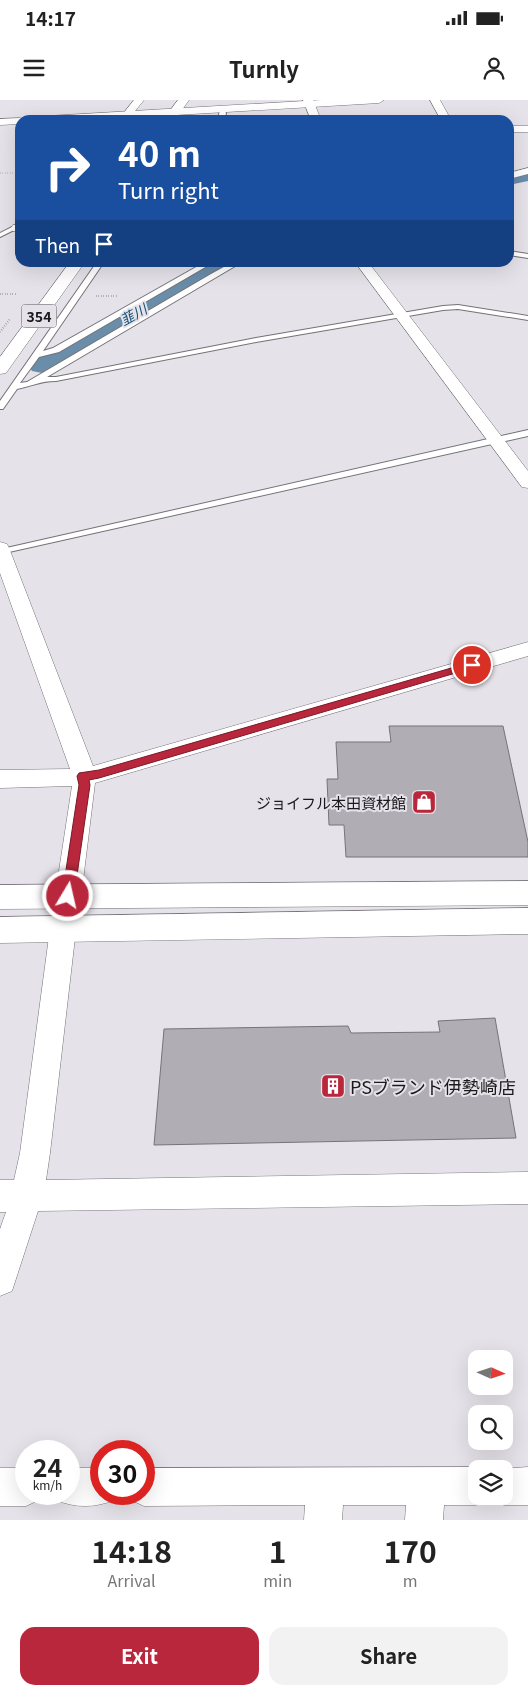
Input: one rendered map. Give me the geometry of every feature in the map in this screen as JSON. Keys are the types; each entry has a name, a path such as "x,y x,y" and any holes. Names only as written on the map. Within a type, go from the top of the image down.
{"main road":[{"path":"173,115 184,100"},
{"path":"190,115 201,100"},
{"path":"190,115 221,115 308,102 379,100"},
{"path":"0,122 15,121"},
{"name":"354","path":"0,345 59,267"},
{"name":"354","path":"0,369 74,267"},
{"path":"0,897 528,892"},
{"path":"0,930 528,921"}],"street":[{"path":"127,115 139,100"},
{"path":"435,100 443,115"},
{"path":"308,102 314,115"},
{"path":"514,130 528,129"},
{"path":"514,175 528,171"},
{"path":"365,267 528,483"},
{"path":"1,550 81,764 84,785 68,896"},
{"path":"0,779 64,778 99,774 528,649"},
{"path":"0,1280 14,1196 35,1153 63,929"},
{"path":"14,1196 528,1188"},
{"path":"513,1486 528,1486"},
{"path":"0,1487 15,1487"},
{"path":"155,1488 324,1503 425,1503 468,1489"}],"lane":[{"path":"0,235 15,229"},
{"path":"514,254 528,256"},
{"path":"0,407 98,267"},
{"path":"37,355 56,350 201,267"},
{"path":"14,387 24,386 36,380 229,267"},
{"path":"36,380 56,379 451,307 528,318"},
{"path":"1,550 528,433"}],"path":[{"path":"0,173 15,173"},
{"path":"0,294 17,294"},
{"path":"78,295 148,297"}],"building":[{"name":"ジョイフル本田資材館","path":"389,726 503,726 528,842 528,857 346,857 344,825 329,825 327,779 338,779 336,742 391,742"},
{"name":"PSブランド伊勢崎店","path":"495,1018 516,1138 154,1145 164,1029 348,1026 351,1033 440,1032 438,1021"}],"waterway":[{"name":"韮川","path":"514,178 528,175"},
{"name":"韮川","path":"42,365 215,267"}],"place":[{"name":"ジョイフル本田資材館","path":"424,802"},
{"name":"PSブランド伊勢崎店","path":"333,1086"}],"route":[{"path":"68,896 84,785 83,776 99,774 472,665"}]}
